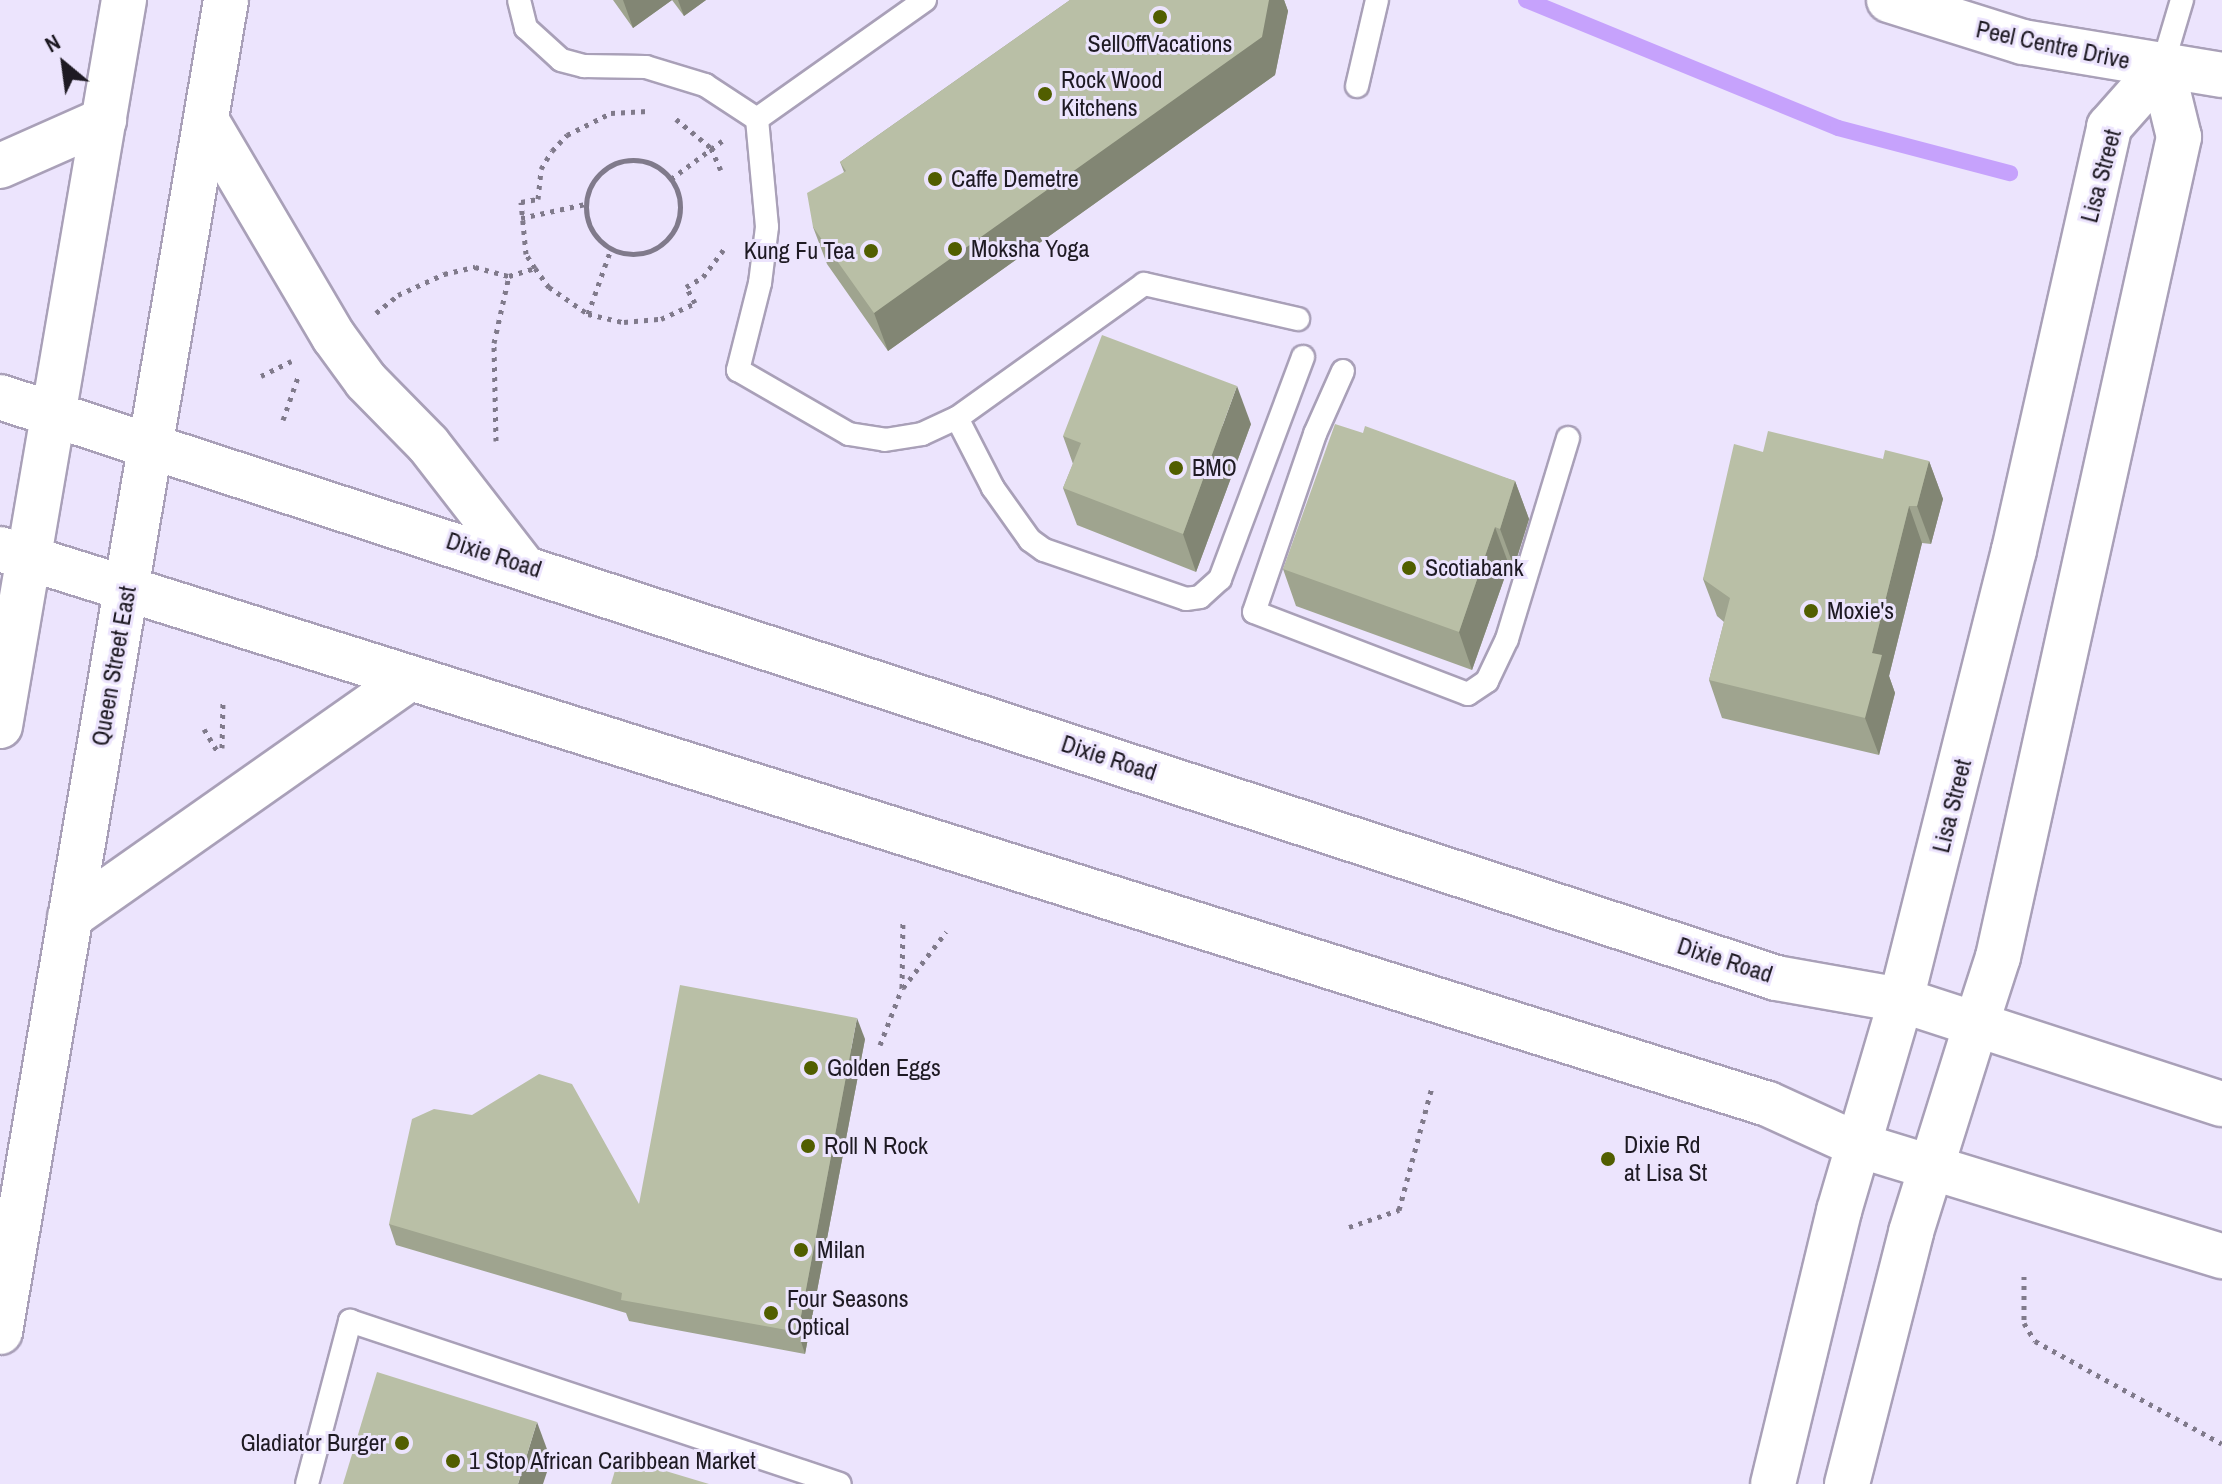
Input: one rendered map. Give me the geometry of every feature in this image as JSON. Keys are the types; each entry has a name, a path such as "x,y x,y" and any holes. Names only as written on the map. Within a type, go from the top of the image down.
{"main road":[{"path":"0,726 15,553 53,414 124,0"},
{"name":"Queen Street East","path":"0,1332 226,0"},
{"name":"Peel Centre Drive","path":"1889,0 1925,16 2023,42 2222,75"},
{"path":"1847,1484 1931,1168 1998,957 2179,137 2162,67"},
{"name":"Lisa Street","path":"1773,1484 1858,1145 1901,1000 2010,566 2109,127 2162,67"},
{"path":"0,166 104,120"},
{"path":"206,120 334,337 366,381 428,444 522,565"},
{"name":"Dixie Road","path":"0,397 522,565 1776,978 1901,1000 2222,1104"},
{"path":"15,553 407,680 1768,1104 1858,1145 2222,1256"},
{"path":"70,917 407,680"}],"lane":[{"path":"519,0 526,28 561,60 584,66 646,67 705,85 757,119"},
{"path":"757,119 925,0"},
{"path":"1357,86 1377,0"},
{"path":"2162,67 2182,0"},
{"path":"757,119 767,227 760,283 738,370 849,434 898,438 922,434 957,418 1144,284 1298,319"},
{"path":"957,418 993,488 1030,540 1044,550 1186,599 1200,597 1220,579 1303,357"},
{"path":"1343,371 1315,434 1254,612 1468,694 1487,681 1507,639 1568,438"},
{"path":"307,1484 350,1321 840,1484"}],"path":[{"path":"653,111 611,113 567,135 541,169 538,199 521,202 526,254 558,295 588,314 624,322 661,319 695,303 686,287 716,262 727,236"},
{"path":"667,114 692,128 711,148 725,178"},
{"path":"671,179 711,148"},
{"path":"640,160 671,179 681,211 664,244 646,253 611,249 592,230 586,204 601,173 619,162 640,160"},
{"path":"521,218 586,204"},
{"path":"588,314 611,249"},
{"path":"369,318 398,295 444,274 475,267 509,276 535,268"},
{"path":"496,441 494,343 509,276"},
{"path":"261,376 306,353"},
{"path":"283,420 301,367"},
{"path":"204,729 222,759 223,699"},
{"path":"902,988 903,920"},
{"path":"880,1045 902,988 946,932"},
{"path":"1349,1227 1399,1210 1432,1087"},
{"path":"2024,1276 2024,1323 2035,1341 2222,1444"}],"building":[{"path":"1070,0 1269,0 1262,37 874,313 813,227 807,193 846,171 840,162"},
{"name":"BMO","path":"1102,335 1237,386 1183,534 1063,488 1081,443 1063,436"},
{"name":"Scotiabank","path":"1335,424 1363,433 1365,426 1515,481 1500,529 1495,527 1459,632 1283,569"},
{"name":"Moxie's","path":"1768,431 1883,459 1885,450 1929,461 1917,506 1909,506 1872,653 1882,655 1865,718 1709,680 1730,598 1703,579 1734,444 1763,452"},
{"path":"680,985 857,1018 798,1332 621,1300 622,1293 389,1224 412,1119 434,1109 472,1115 539,1074 572,1084 639,1204"},
{"path":"377,1372 537,1422 518,1484 343,1484"},
{"path":"619,1457 709,1484 611,1484"}],"waterway":[{"path":"1526,0 1838,128 2010,173"}],"place":[{"name":"SellOffVacations","path":"1160,17"},
{"name":"Rock Wood Kitchens","path":"1045,94"},
{"name":"Caffe Demetre","path":"935,179"},
{"name":"Moksha Yoga","path":"955,249"},
{"name":"Kung Fu Tea","path":"871,251"},
{"name":"BMO","path":"1176,468"},
{"name":"Scotiabank","path":"1409,568"},
{"name":"Moxie's","path":"1811,611"},
{"name":"Golden Eggs","path":"811,1068"},
{"name":"Roll N Rock","path":"808,1146"},
{"name":"Dixie Rd at Lisa St","path":"1608,1159"},
{"name":"Milan","path":"801,1250"},
{"name":"Four Seasons Optical","path":"771,1313"},
{"name":"Gladiator Burger","path":"402,1443"},
{"name":"1 Stop African Caribbean Market","path":"453,1461"}]}
